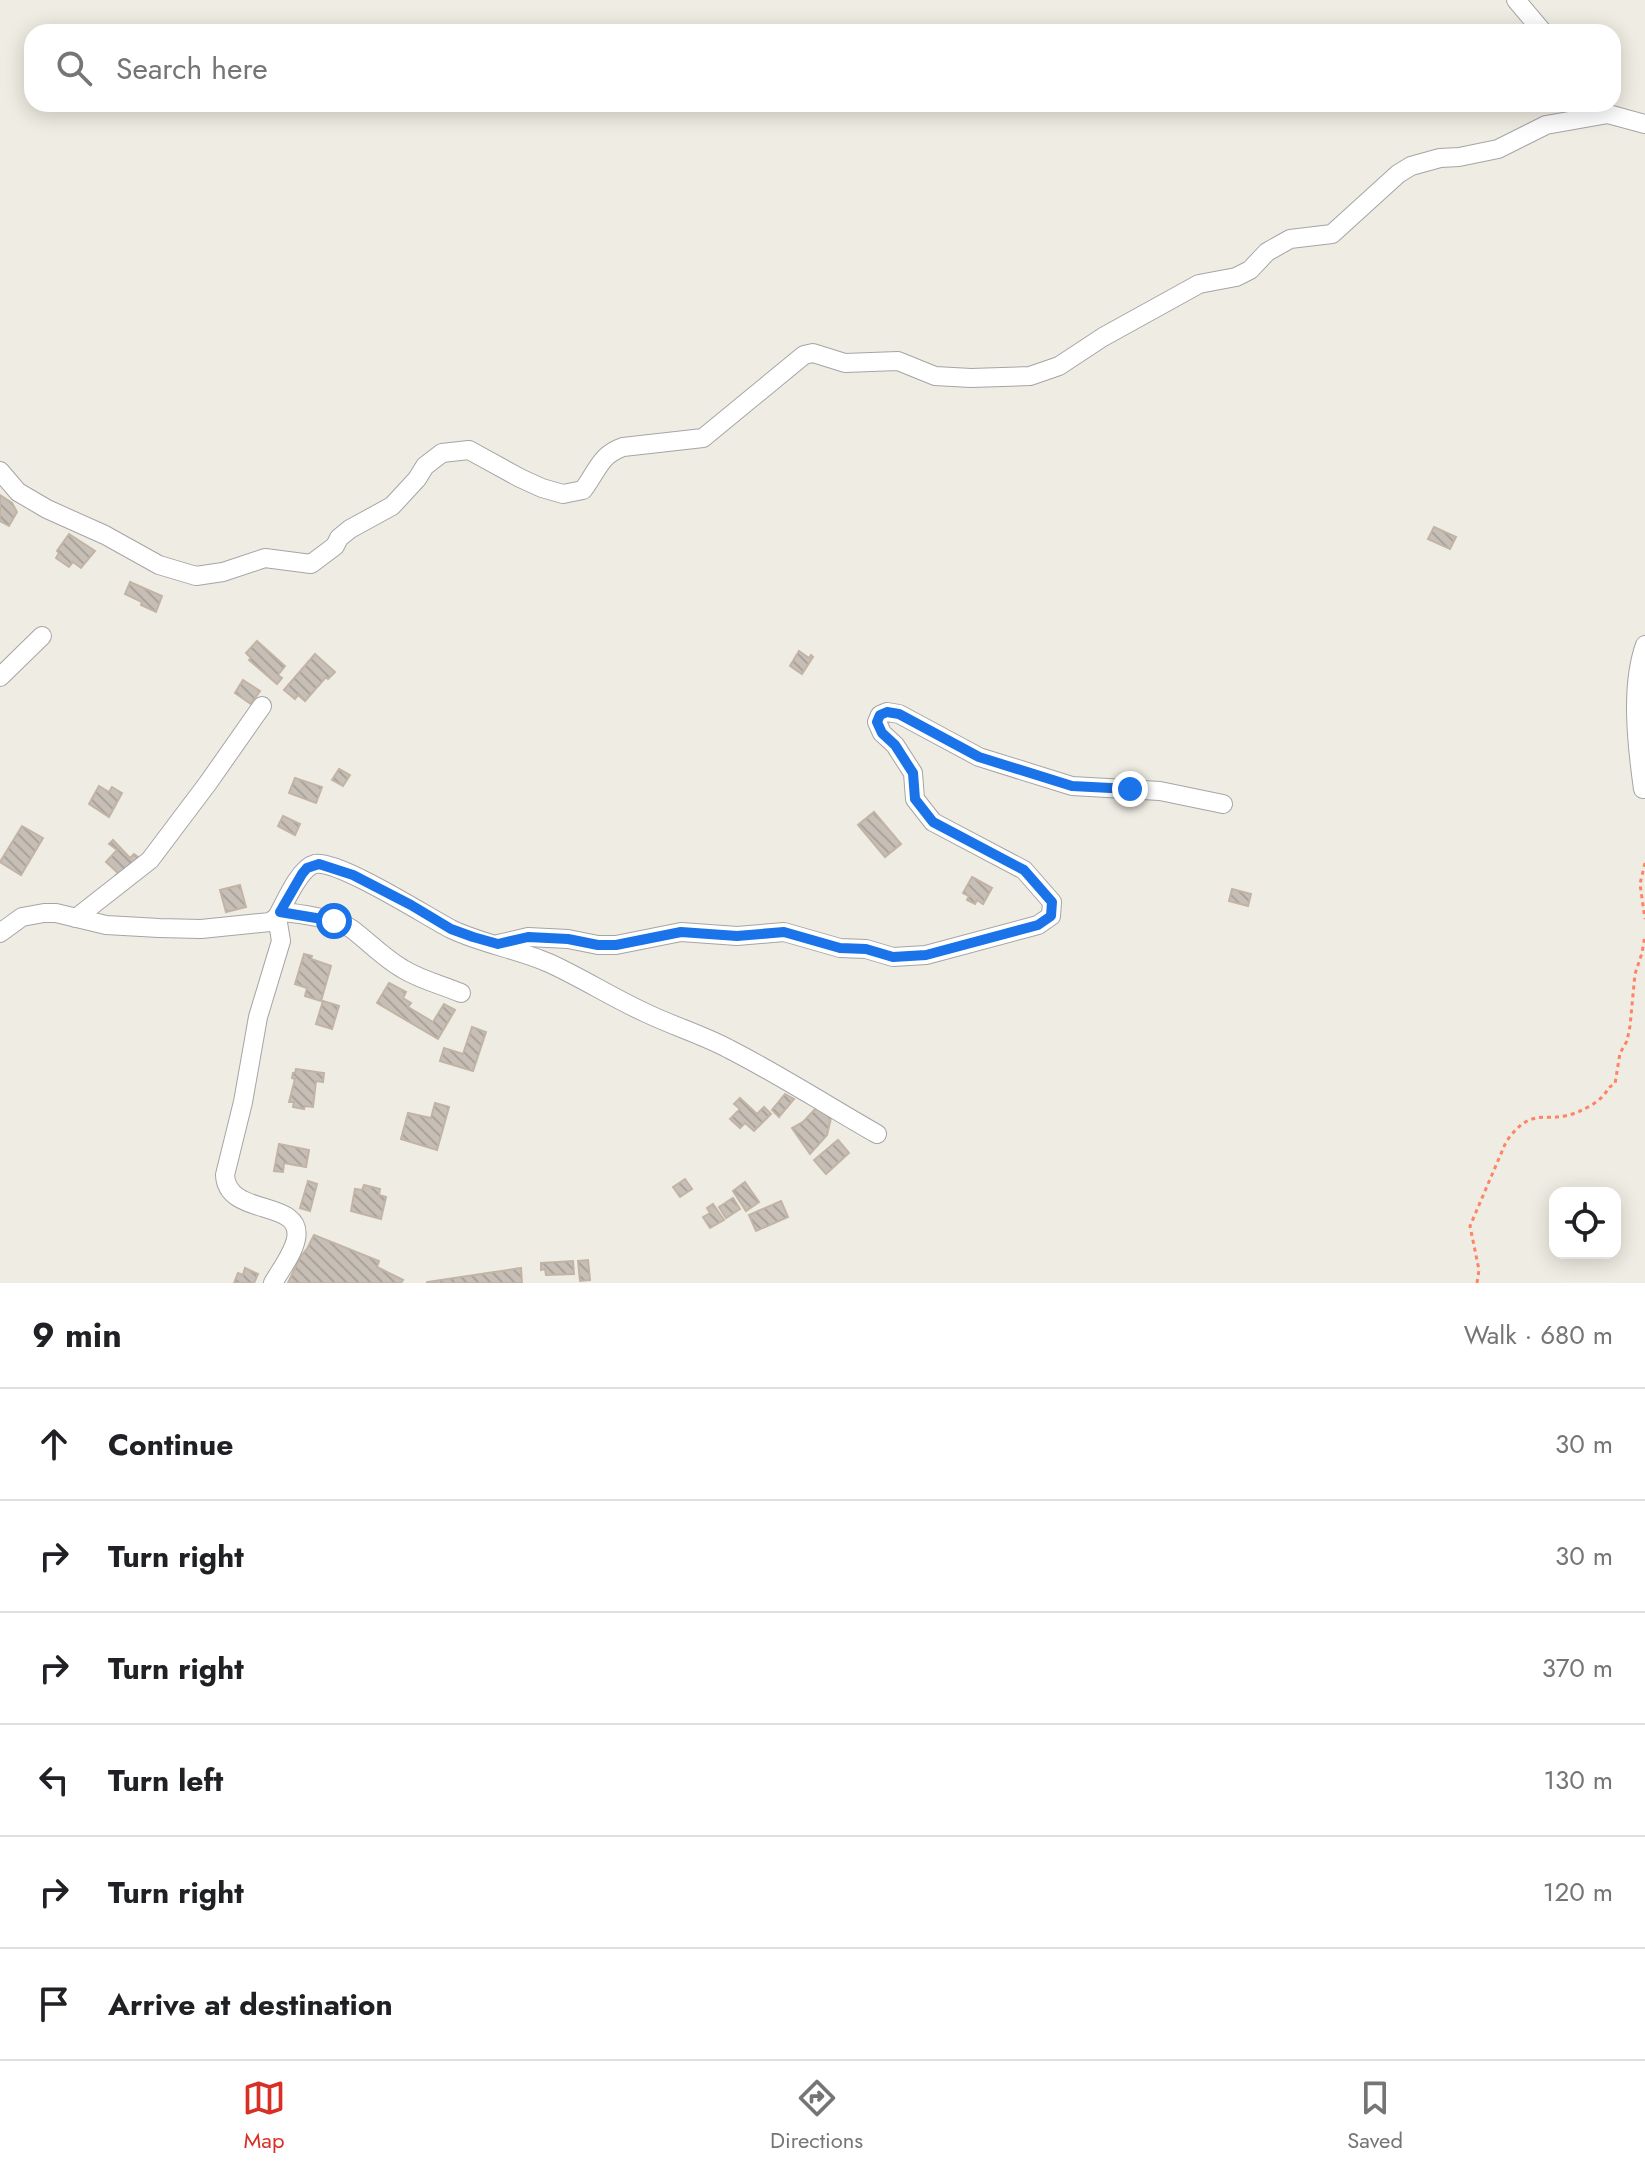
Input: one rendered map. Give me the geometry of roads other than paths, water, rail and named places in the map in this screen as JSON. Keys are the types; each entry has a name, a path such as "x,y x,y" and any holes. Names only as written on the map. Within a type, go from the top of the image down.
{"street":[{"path":"1516,0 1536,24"},
{"path":"0,471 18,492 159,565 196,576 223,572 265,558 311,564 335,546 350,529 392,506 425,466 442,453 469,450 542,488 563,494 583,490 604,457 612,451 623,447 703,438 804,355 813,353 845,363 898,361 935,376 971,378 1030,376 1059,366 1103,337 1199,284 1236,277 1250,270 1267,252 1290,239 1332,234 1398,174 1411,166 1498,149 1546,125 1593,112"},
{"path":"1612,112 1645,124"},
{"path":"0,677 42,636"},
{"path":"1643,789 1637,676 1645,645"},
{"path":"76,918 150,860 262,706"},
{"path":"498,944 528,937 616,945 681,932 737,936 784,932 840,948 866,949 893,957 926,955 1038,925 1051,916 1052,902 1024,870 933,822 915,799 913,773 877,722 880,715 887,712 899,714 979,757 1072,786 1160,791 1223,804"},
{"path":"0,933 22,917 56,913 106,925 201,929 270,922 279,915 307,868 319,864 353,875 451,929 551,964 645,1013 728,1048 877,1134"},
{"path":"279,915 307,915 342,924 385,958 418,978 461,993"},
{"path":"273,1283 295,1243 295,1225 280,1213 229,1192 225,1175 243,1102 258,1017 281,941 279,915"}]}
